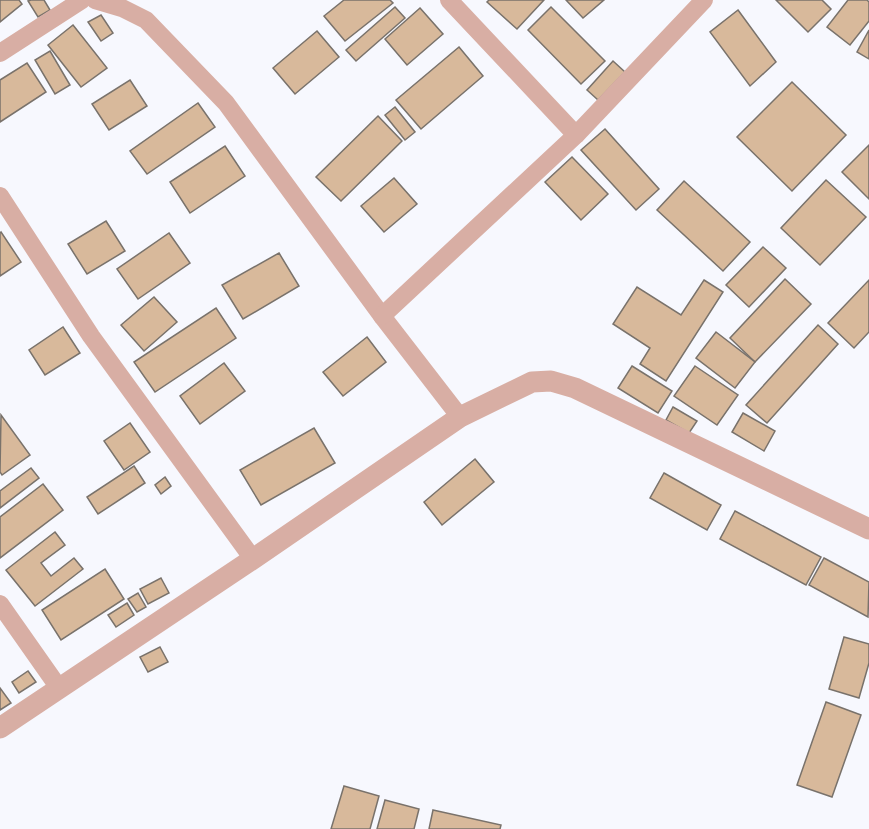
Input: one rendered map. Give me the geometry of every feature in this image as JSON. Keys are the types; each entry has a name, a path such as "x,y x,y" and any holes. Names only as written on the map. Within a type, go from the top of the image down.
{"street":[{"path":"0,53 82,0"},
{"path":"95,0 122,8 146,20 226,103 382,316 460,417"},
{"path":"449,0 576,135"},
{"path":"382,316 576,135 704,0"},
{"path":"0,196 91,336 253,559"},
{"path":"0,728 460,417 532,382 551,381 575,388 869,529"},
{"path":"0,604 59,688"}],"building":[{"path":"0,0 19,0 22,4 0,22"},
{"path":"44,0 50,10 38,17 28,1"},
{"path":"344,0 390,0 393,3 345,41 324,16"},
{"path":"489,0 544,0 517,29 487,2"},
{"path":"566,0 604,0 583,18"},
{"path":"776,0 822,0 831,9 808,32"},
{"path":"848,0 867,0 869,2 869,21 850,45 827,27"},
{"path":"395,7 405,18 356,61 346,50"},
{"path":"551,7 605,61 581,84 528,30"},
{"path":"420,8 443,34 407,65 385,39"},
{"path":"738,10 776,62 750,86 710,32"},
{"path":"101,15 113,33 101,41 88,22"},
{"path":"73,25 107,68 81,87 48,45"},
{"path":"869,30 869,59 857,52"},
{"path":"317,31 339,57 295,94 273,68"},
{"path":"459,47 483,76 421,129 396,100"},
{"path":"50,51 70,85 55,94 35,60"},
{"path":"613,61 625,72 598,100 587,90"},
{"path":"27,63 46,92 0,122 0,80"},
{"path":"130,80 147,106 109,130 92,104"},
{"path":"792,82 846,135 792,191 737,137"},
{"path":"198,103 215,127 147,174 130,151"},
{"path":"395,107 415,132 405,140 385,115"},
{"path":"378,116 402,141 341,201 316,177"},
{"path":"605,129 659,189 636,210 581,150"},
{"path":"869,145 869,199 842,172"},
{"path":"225,146 245,176 190,213 170,182"},
{"path":"572,157 608,194 581,220 545,182"},
{"path":"394,178 417,204 384,232 361,206"},
{"path":"826,180 866,217 820,265 781,228"},
{"path":"684,181 750,242 723,271 657,210"},
{"path":"106,221 125,251 87,274 68,244"},
{"path":"0,233 21,262 0,276"},
{"path":"169,233 190,263 138,299 117,269"},
{"path":"763,247 786,268 749,307 726,285"},
{"path":"279,253 299,286 243,319 222,285"},
{"path":"785,279 811,304 755,362 730,338"},
{"path":"704,280 723,292 666,381 640,364 650,348 613,324 637,287 681,315"},
{"path":"869,280 869,332 854,348 828,323"},
{"path":"154,297 177,322 144,351 121,325"},
{"path":"216,308 236,338 155,392 134,362"},
{"path":"818,325 838,344 767,423 746,405"},
{"path":"63,327 80,353 45,375 29,350"},
{"path":"716,332 755,362 735,388 696,358"},
{"path":"367,337 386,362 343,396 323,372"},
{"path":"224,363 245,391 200,424 180,396"},
{"path":"632,366 672,391 658,413 618,388"},
{"path":"695,366 738,395 717,425 674,396"},
{"path":"673,407 697,421 689,433 666,420"},
{"path":"743,413 775,431 764,451 732,432"},
{"path":"1,415 30,455 2,475 0,472"},
{"path":"130,423 150,452 124,470 104,441"},
{"path":"314,428 335,463 261,505 240,470"},
{"path":"475,459 494,482 442,525 424,502"},
{"path":"134,466 145,483 98,514 87,497"},
{"path":"31,468 39,478 0,508 0,491"},
{"path":"664,473 721,505 707,530 650,498"},
{"path":"165,477 171,486 161,494 155,485"},
{"path":"43,484 63,510 0,558 0,517"},
{"path":"735,511 821,557 806,585 720,539"},
{"path":"55,532 65,545 41,563 51,576 74,558 83,569 35,606 6,570"},
{"path":"824,558 869,582 868,617 809,585"},
{"path":"105,569 124,599 61,640 42,610"},
{"path":"161,578 169,593 148,604 140,589"},
{"path":"138,593 146,607 137,612 128,599"},
{"path":"127,603 134,615 116,627 108,615"},
{"path":"844,637 869,644 869,663 859,698 829,689"},
{"path":"160,647 168,662 148,672 140,657"},
{"path":"28,671 36,682 19,693 12,682"},
{"path":"0,688 11,703 0,710"},
{"path":"826,702 861,715 832,797 797,785"},
{"path":"344,786 379,796 370,829 331,829"},
{"path":"385,800 419,809 414,829 377,829"},
{"path":"433,810 501,825 500,829 429,829"}]}
